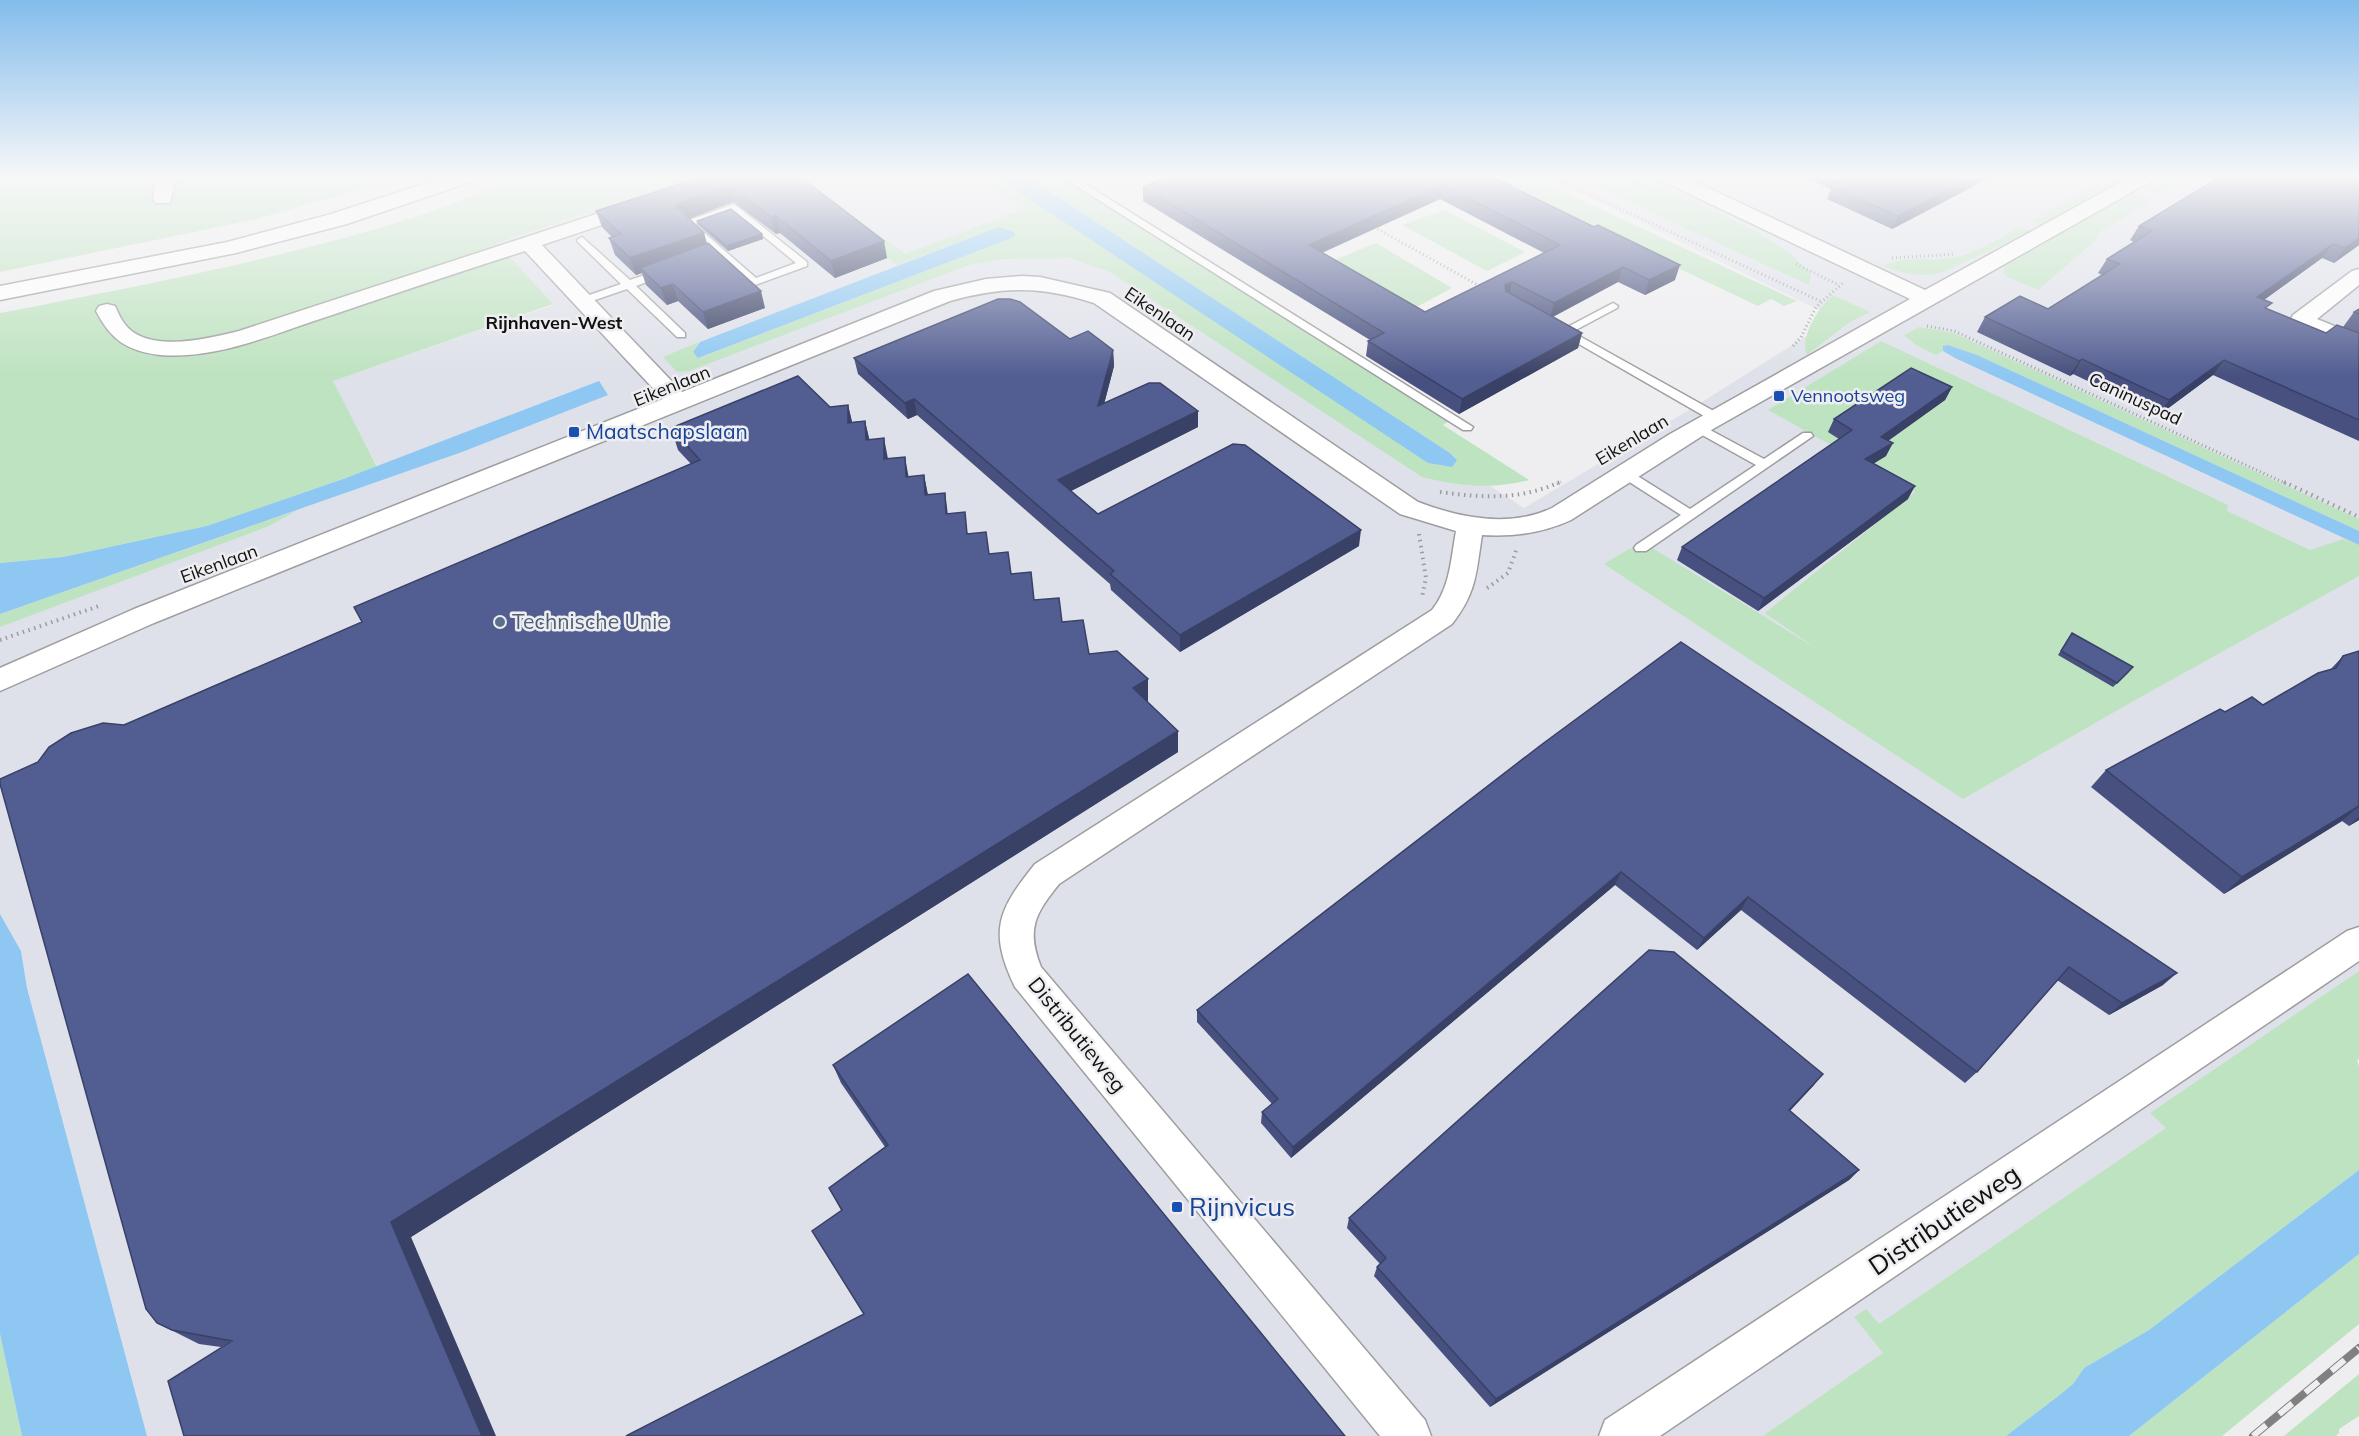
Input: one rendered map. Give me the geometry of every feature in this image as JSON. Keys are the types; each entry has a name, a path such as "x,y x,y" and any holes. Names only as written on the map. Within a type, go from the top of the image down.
{"street":[{"path":"0,278 180,242"},
{"path":"0,293 251,242"},
{"path":"107,311 116,327 133,342 160,348 201,347 246,336 532,242"},
{"path":"1807,242 1925,298"},
{"name":"Eikenlaan","path":"0,680 144,616 942,296 1003,281 1034,281 1068,287 1102,298 1409,508 1449,523 1470,526 1512,526 1544,521 1571,508 1707,423 2027,242"},
{"path":"529,243 679,402"},
{"path":"2359,275 2301,320 2359,344"},
{"name":"Distributieweg","path":"1409,1436 1027,976 1017,952 1014,925 1025,901 1047,874 1415,637 1442,617 1455,602 1461,582 1470,526"},
{"name":"Eikenlaan","path":"0,664 70,636 144,616"},
{"name":"Distributieweg","path":"1621,1436 2359,942"}],"lane":[{"path":"584,242 681,335"},
{"path":"709,242 755,282 803,264 776,242"},
{"path":"1171,242 1467,427"},
{"path":"689,263 720,252"},
{"path":"585,300 669,270"},
{"path":"1613,306 1560,330 1707,423 1765,465"},
{"path":"1641,548 1807,436"},
{"path":"1624,473 1690,515"}],"path":[{"path":"1401,242 1486,289 1476,295"},
{"path":"1692,242 1820,301"},
{"path":"1790,348 1805,332 1810,317 1820,301 1839,285 1891,258 1934,257 1960,253"},
{"name":"Caninuspad","path":"1897,314 1922,325 1954,331 2359,517"},
{"path":"1415,637 1426,578 1419,532 1436,492 1500,498 1548,489 1564,481"},
{"path":"0,640 109,603"}],"shaded area":[{"path":"1115,242 1524,508 1694,407 1835,318 1680,242 2359,242 2359,1059 2357,1060 2359,1067 2359,1170 2084,1368 2006,1436 147,1436 27,988 21,951 0,914 0,586 377,466 332,381 553,305 497,243"}],"green space":[{"path":"0,242 145,242 0,272"},
{"path":"328,242 500,242 497,243 553,304 333,381 377,467 207,526 63,557 0,563 0,313 208,271"},
{"path":"867,242 889,242 905,254 936,242 959,242 897,265"},
{"path":"1001,242 1095,242 1428,462 1442,466 1457,460 1450,453 1127,242 1178,242 1456,417 1443,425 1529,480 1502,485 1476,486 1422,477 1110,272 1070,258 1004,259 969,265 689,371 677,372 663,357 699,342 693,352 699,358"},
{"path":"1433,242 1506,242 1525,252 1487,271"},
{"path":"1623,242 1671,242 1797,301 1784,306 1771,299 1758,306"},
{"path":"1716,242 1773,242 1788,252 1811,273 1809,285"},
{"path":"2008,242 1944,272 1928,275 1913,274 1883,266 1910,259 1948,259 1974,252 1990,244"},
{"path":"2047,242 2094,242 2038,290 2006,276 2003,272 2005,266"},
{"path":"1376,243 1452,288 1411,310 1327,263"},
{"path":"1833,295 1870,312 1847,324 1807,355 1805,348 1808,331 1822,307"},
{"path":"1919,327 1954,333 2359,519 2359,531 1977,355 1948,345 1943,346 1943,351 1936,355 1916,345 1904,335"},
{"path":"1881,341 2228,505 2227,511 2310,550 2344,539 2359,545 2359,576 1963,799 1604,564 1629,549 1649,546 1817,649 1765,613 1915,492 1768,410"},
{"path":"298,510 269,526 0,627 0,614"},
{"path":"2359,971 2359,1059 2357,1060 2359,1067 2359,1170 2149,1330 2084,1368 2073,1384 2006,1436 1763,1436 1883,1353 1854,1317 1866,1309 1879,1324 2166,1128 2150,1113"},
{"path":"2359,1254 2359,1324 2222,1436 2129,1436"},
{"path":"0,1334 22,1436 0,1436"},
{"path":"2359,1374 2359,1416 2339,1429 2336,1436 2284,1436"}],"water":[{"path":"960,242 1001,242 698,358 693,352 700,342"},
{"path":"1094,242 1127,242 1450,453 1457,460 1452,467 1428,463"},
{"path":"1948,345 1977,355 2359,531 2359,545 1955,358 1943,351 1943,346"},
{"path":"599,381 608,395 462,452 0,614 0,563 63,557 207,526 346,478"},
{"path":"0,914 21,951 27,988 147,1436 22,1436 0,1334"},
{"path":"2359,1170 2359,1254 2129,1436 2006,1436 2073,1384 2084,1368 2149,1330"}],"building":[{"path":"613,242 677,242 630,258"},
{"path":"722,242 739,242 727,246"},
{"path":"808,242 881,242 831,261"},
{"path":"1234,242 1316,242 1309,245 1425,312 1560,245 1554,242 1633,242 1680,265 1649,280 1623,267 1554,303 1512,282 1505,285 1506,291 1582,333 1462,399 1368,341 1384,333"},
{"path":"2134,242 2353,242 2345,248 2333,244 2257,297 2272,303 2265,308 2326,333 2337,325 2359,333 2359,420 2224,360 2169,400 1985,317 2020,296 2048,309 2120,264 2107,259"},
{"path":"708,243 761,291 703,312 673,284 661,288 640,268"},
{"path":"998,299 1020,302 1070,339 1088,331 1113,350 1098,406 1149,383 1160,383 1198,411 1058,480 1098,514 1233,444 1245,445 1361,530 1180,635 1110,574 1114,571 914,399 905,403 854,358"},
{"path":"1911,368 1952,387 1881,437 1893,443 1865,459 1915,486 1764,598 1682,547 1852,430 1834,419"},
{"path":"798,376 830,407 848,405 848,423 865,421 866,440 884,438 884,459 905,457 906,477 924,475 925,495 945,493 946,514 965,512 967,534 986,532 989,554 1008,552 1011,574 1031,572 1034,600 1059,598 1062,622 1083,620 1089,654 1117,651 1148,679 1133,688 1178,731 391,1222 482,1436 184,1436 168,1381 232,1341 172,1330 157,1323 146,1309 0,779 38,762 49,747 71,733 103,723 124,725 362,622 354,607 700,460 671,428"},
{"path":"2072,633 2133,667 2117,683 2061,651"},
{"path":"1681,642 2177,973 2122,1003 2069,967 1977,1072 1748,897 1704,938 1621,872 1293,1147 1262,1112 1278,1099 1197,1010 1541,745"},
{"path":"2359,651 2359,806 2242,877 2106,770 2220,709 2225,712 2252,697 2263,705 2318,673 2336,668 2343,656"},
{"path":"1649,950 1674,952 1823,1074 1789,1110 1859,1170 1496,1399 1377,1267 1386,1258 1349,1218"},
{"path":"968,974 1345,1436 626,1436 864,1314 812,1231 842,1210 829,1188 888,1145 833,1065"}],"railway":[{"path":"2253,1436 2359,1348"}],"place":[{"name":"Vennootsweg","path":"1779,396"},
{"name":"Maatschapslaan","path":"574,432"},
{"name":"Technische Unie","path":"500,622"},
{"name":"Rijnvicus","path":"1177,1207"}],"district":[{"name":"Rijnhaven-West","path":"554,323"}]}
